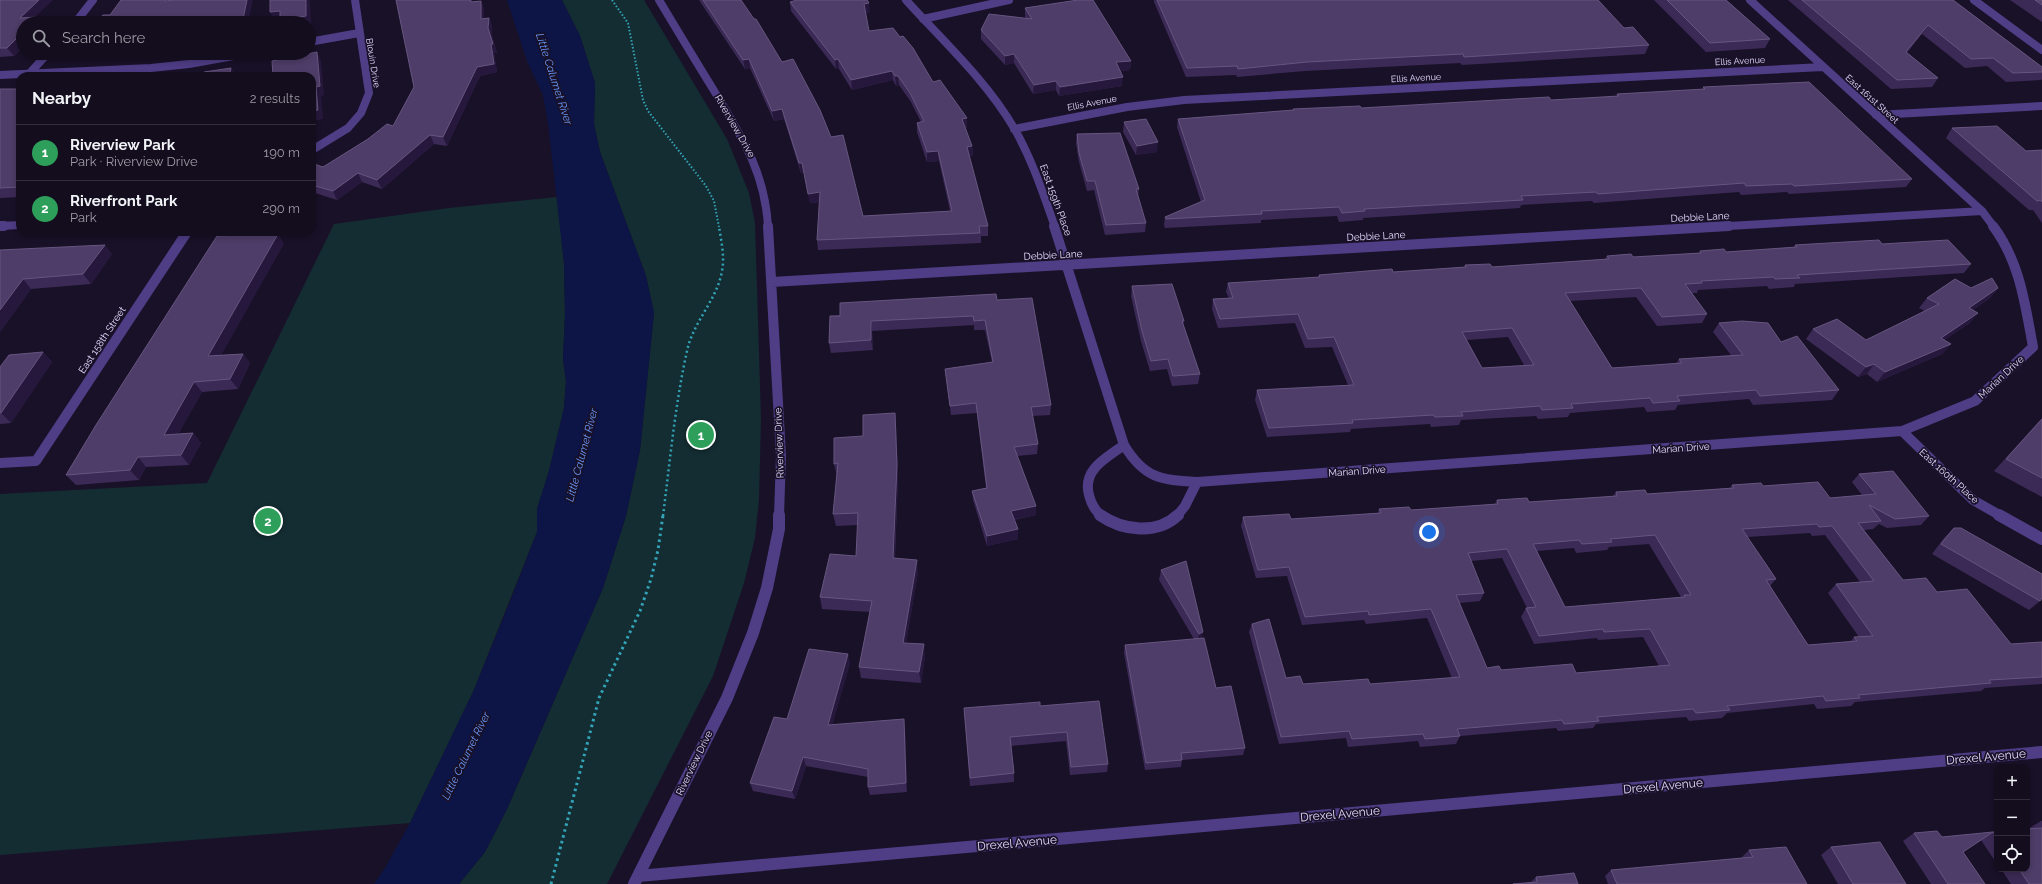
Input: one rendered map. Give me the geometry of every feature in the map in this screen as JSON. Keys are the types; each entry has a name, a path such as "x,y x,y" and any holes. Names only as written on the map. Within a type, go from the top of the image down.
{"street":[{"path":"80,16 93,0"},
{"name":"Blouin Drive","path":"316,148 344,132 358,119 366,105 369,93 355,0"},
{"name":"Riverview Drive","path":"636,880 727,698 753,633 767,588 779,529 780,470 767,204 756,165 740,134 659,0"},
{"name":"East 159th Place","path":"906,0 984,88 1014,129 1029,159 1043,194 1068,265 1124,445 1131,457 1154,478"},
{"path":"923,19 1008,0"},
{"name":"East 161st Street","path":"1750,0 1982,211"},
{"path":"1974,0 2042,50"},
{"path":"316,41 359,33"},
{"path":"31,72 42,60"},
{"path":"66,72 159,67 211,60"},
{"name":"Ellis Avenue","path":"1014,129 1127,107 1184,100 1823,67"},
{"path":"0,75 16,74"},
{"path":"1876,115 2042,106"},
{"name":"Debbie Lane","path":"772,282 1982,211"},
{"name":"Marian Drive","path":"1154,478 1197,482 1902,432 1975,401 2038,348 2022,284 2015,263 2000,235 1982,211"},
{"path":"0,226 16,225"},
{"name":"East 158th Street","path":"0,463 36,460 184,236"},
{"name":"East 160th Place","path":"1902,432 1973,500 2042,539"},
{"path":"1124,445 1093,469 1087,482 1088,496 1094,508 1104,519 1120,527 1139,529 1158,527 1175,519 1184,509 1197,482"},
{"name":"Drexel Avenue","path":"636,880 2042,752"}],"path":[{"path":"551,884 599,698 640,611 651,579 658,550 680,385 687,349 694,329 716,290 722,271 723,250 714,201 706,186 648,111 643,100 628,23 612,0"}],"green space":[{"path":"562,0 644,0 727,139 749,193 755,223 761,419 759,499 755,538 744,583 713,676 607,884 459,884 485,852 507,809 603,588 626,516 640,450 654,313 646,276 600,152 594,124 595,83 580,36"},
{"path":"557,197 564,263 565,315 563,359 566,381 564,408 549,471 537,509 537,532 473,692 410,823 0,855 0,494 207,483 334,224 449,208"}],"water":[{"name":"Little Calumet River","path":"507,0 562,0 580,36 595,83 594,124 600,152 646,276 654,313 640,450 626,516 603,588 507,809 485,852 459,884 374,884 385,868 410,823 473,692 511,599 537,532 537,509 549,471 564,408 566,381 563,359 565,315 564,263 548,123 543,95 527,61"}],"building":[{"path":"0,0 39,0 22,16 16,16 16,39 7,48 0,48"},
{"path":"121,0 247,0 244,16 102,16 110,15"},
{"path":"270,0 306,0 306,16 280,16 280,11 270,12"},
{"path":"396,0 481,1 481,19 489,18 488,28 493,44 491,44 494,64 477,67 443,137 430,135 377,180 358,173 333,191 316,186 316,165 323,167 368,139 387,124 393,126 414,87"},
{"path":"703,0 741,0 754,19 756,19 782,62 793,59 820,110 831,137 843,135 863,216 952,211 938,151 927,152 917,123 924,121 910,93 898,76 895,76 892,71 851,80 838,59 835,60 790,2 797,0 867,0 869,3 864,4 869,31 893,28 900,37 903,36 913,48 933,82 940,80 967,118 962,119 972,146 967,147 988,226 979,226 980,233 817,240 820,192 808,194 802,163 799,163 782,109 772,111 749,59 743,60"},
{"path":"1078,0 1093,0 1131,61 1116,62 1123,77 1060,87 1056,81 1034,85 1014,54 1005,56 981,30 989,14 1032,19 1025,8"},
{"path":"1157,0 1598,0 1624,28 1633,27 1649,45 1464,57 1463,54 1307,62 1238,69 1237,66 1187,68"},
{"path":"1667,0 1726,0 1770,39 1710,43"},
{"path":"1802,0 1953,0 2042,67 2042,72 2013,73 1993,58 1971,59 1928,25 1906,52 1938,78 1897,80"},
{"path":"2035,0 2042,0 2042,5"},
{"path":"316,52 320,86 316,87 316,72 273,72 272,61 316,60"},
{"path":"231,68 230,72 204,72"},
{"path":"1809,82 1912,179 1794,186 1792,184 1746,186 1744,183 1598,194 1596,192 1521,196 1523,200 1364,209 1365,211 1342,213 1339,207 1261,211 1262,214 1166,219 1165,217 1205,200 1178,119 1294,110 1293,109 1360,106 1361,108 1549,97 1551,100 1619,96 1617,94 1705,89 1703,87"},
{"path":"316,87 318,110 316,110"},
{"path":"0,89 16,89 16,187 0,188"},
{"path":"1146,119 1158,142 1137,146 1124,122"},
{"path":"1997,126 2026,151 2042,150 2042,202 2041,200 2037,201 1952,128"},
{"path":"1120,133 1139,189 1136,189 1146,223 1106,225 1095,181 1087,181 1079,153 1077,134"},
{"path":"217,236 277,236 208,356 243,354 230,379 194,382 164,435 193,433 181,455 138,457 130,470 66,475 96,425"},
{"path":"1879,240 1882,244 1948,240 1971,264 1797,275 1800,278 1775,279 1773,277 1701,281 1702,283 1685,284 1707,314 1662,317 1641,288 1565,293 1612,368 1682,363 1679,359 1743,355 1719,323 1742,321 1768,323 1781,342 1797,336 1839,390 1760,396 1756,390 1677,396 1680,401 1653,403 1650,398 1571,404 1573,408 1542,410 1540,406 1461,412 1463,416 1435,417 1433,415 1352,420 1353,423 1269,428 1257,390 1354,385 1334,337 1308,339 1298,314 1220,319 1213,299 1233,298 1228,283 1320,277 1319,275 1392,269 1393,272 1490,264 1492,267 1609,259 1607,256 1631,254 1633,257 1701,253 1700,251 1724,249 1726,252 1797,247 1795,245","holes":["1512,328 1534,365 1482,368 1462,332"]},
{"path":"105,245 83,274 23,279 0,310 0,250"},
{"path":"1992,278 1998,288 1969,308 1978,313 1941,338 1951,344 1885,372 1874,364 1866,367 1813,329 1837,319 1866,340 1939,304 1927,298 1955,279 1971,288"},
{"path":"1172,284 1184,321 1182,321 1200,374 1173,376 1168,359 1151,361 1142,331 1132,286"},
{"path":"996,294 997,300 1032,298 1051,405 1031,407 1038,444 1014,447 1036,506 1011,511 1018,529 987,536 972,491 987,488 976,403 950,406 945,369 993,362 985,320 974,321 973,316 871,321 871,340 829,343 830,316 840,316 840,303"},
{"path":"43,352 0,413 0,367 9,355"},
{"path":"895,413 897,465 893,558 917,560 903,643 924,644 919,672 859,667 872,601 820,597 830,554 856,556 858,513 833,514 838,463 834,464 834,438 863,436 863,415"},
{"path":"2042,419 2042,478 2006,459"},
{"path":"1893,471 1929,516 1895,519 1869,505 1881,521 1858,523 1903,580 1926,578 1937,592 1967,589 2011,644 2042,642 2042,677 1989,680 1991,683 1858,695 1860,698 1826,701 1823,696 1727,706 1730,710 1696,713 1693,709 1597,717 1599,721 1564,724 1562,720 1457,729 1460,736 1425,739 1423,734 1352,739 1349,731 1281,737 1252,624 1269,619 1286,678 1300,676 1303,684 1368,679 1370,684 1460,677 1431,609 1369,615 1368,611 1305,617 1289,567 1258,570 1243,517 1289,514 1291,519 1381,513 1379,509 1409,507 1411,510 1498,504 1497,500 1527,498 1529,502 1617,496 1616,492 1645,490 1647,494 1734,488 1732,485 1761,483 1763,486 1818,482 1830,498 1876,494 1859,474","holes":["1817,524 1819,527 1832,526 1874,581 1836,584 1873,636 1854,637 1857,641 1808,645 1766,580 1776,579 1742,529","1655,535 1691,595 1684,595 1685,597 1565,607 1533,544 1579,540 1582,544 1612,542 1610,539","1507,549 1536,607 1526,608 1539,636 1603,629 1604,632 1650,629 1670,665 1576,673 1572,664 1501,670 1499,666 1487,668 1456,595 1484,593 1468,553"]},
{"path":"1954,528 1961,528 2042,574 2042,598 2040,601 1941,544"},
{"path":"1186,561 1203,632 1199,634 1161,570"},
{"path":"1204,638 1216,688 1231,686 1245,748 1181,753 1182,760 1146,763 1125,645"},
{"path":"809,649 848,654 828,725 904,719 906,783 868,787 868,769 803,757 792,791 750,783 774,717 787,719"},
{"path":"1099,701 1108,764 1071,767 1067,732 1010,737 1014,773 970,778 964,708 1040,702 1040,706"},
{"path":"2042,828 2042,884 2029,884 2021,872 2030,872 2030,829"},
{"path":"1937,831 1942,837 1993,832 1963,852 1985,884 1948,884 1914,833"},
{"path":"1880,842 1906,884 1853,884 1831,847"},
{"path":"1786,847 1807,884 1617,884 1611,870 1753,857 1749,850"},
{"path":"1574,873 1578,884 1513,884 1537,882 1536,877"}],"place":[{"name":"Riverview Park","path":"701,435"},
{"name":"Riverfront Park","path":"268,521"}]}
